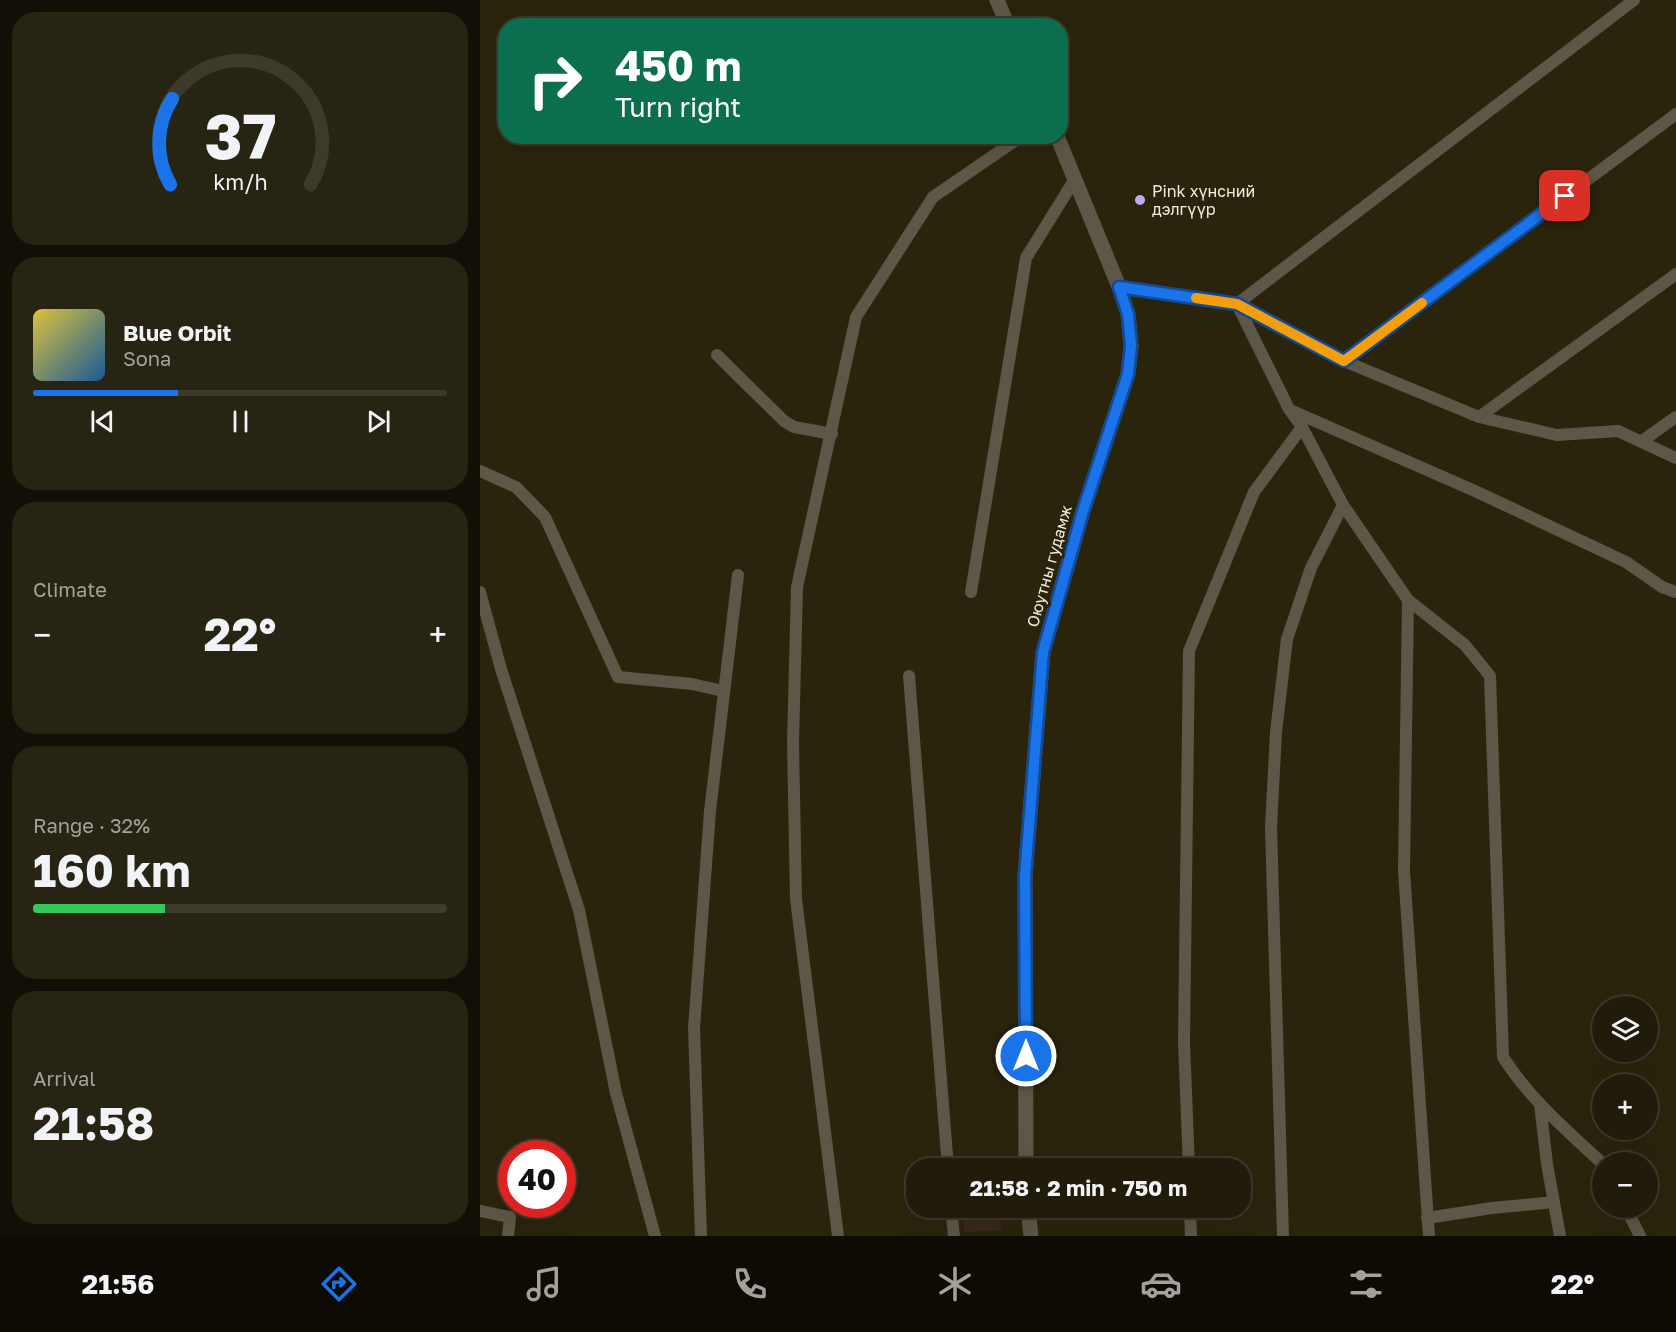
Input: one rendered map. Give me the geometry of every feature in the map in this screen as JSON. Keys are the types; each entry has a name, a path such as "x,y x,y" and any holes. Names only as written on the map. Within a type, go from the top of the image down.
{"street":[{"path":"997,0 1005,18"},
{"path":"1237,304 1634,0"},
{"path":"1344,361 1676,114"},
{"path":"838,1236 795,899 793,741 797,588 856,317 933,197 1010,144"},
{"name":"Оюутны гудамж","path":"1026,1158 1025,876 1043,652 1083,511 1128,374 1131,346 1128,314 1119,287 1060,144"},
{"path":"970,592 1026,258 1075,179"},
{"path":"1479,417 1676,274"},
{"path":"1119,287 1237,304 1344,361 1479,417 1557,435 1618,431 1676,458"},
{"path":"1237,304 1289,409 1302,427 1343,505 1408,600 1465,645 1490,676 1503,1057 1516,1078 1592,1153"},
{"path":"717,356 784,421 794,427 832,434"},
{"path":"1289,409 1475,491 1626,562 1662,587 1676,592"},
{"path":"1642,441 1676,417"},
{"path":"1189,1158 1184,1042 1189,651 1254,492 1302,427"},
{"path":"480,471 516,487 545,517 618,677 692,684 723,692"},
{"path":"1283,1236 1271,827 1275,732 1287,639 1311,568 1343,505"},
{"path":"701,1236 694,1028 710,811 738,575"},
{"path":"480,592 501,669 579,910 616,1093 655,1236"},
{"path":"1408,600 1404,871 1429,1236"},
{"path":"909,676 947,1158"},
{"path":"1540,1104 1560,1236"},
{"path":"1427,1218 1554,1202"},
{"path":"480,1211 510,1218 508,1236"},
{"path":"952,1218 954,1236"},
{"path":"1029,1218 1031,1236"},
{"path":"1190,1218 1191,1236"},
{"path":"1631,1218 1640,1236"}],"shaded area":[{"path":"963,1218 1000,1218 1001,1230 964,1232"}],"slow traffic":[{"path":"1196,298 1237,304 1344,361 1422,303"}],"place":[{"name":"Pink хүнсний дэлгүүр","path":"1140,200"}],"route":[{"path":"1026,1056 1025,876 1043,652 1083,511 1128,374 1131,346 1128,314 1119,287 1237,304 1344,361 1565,196"}]}
